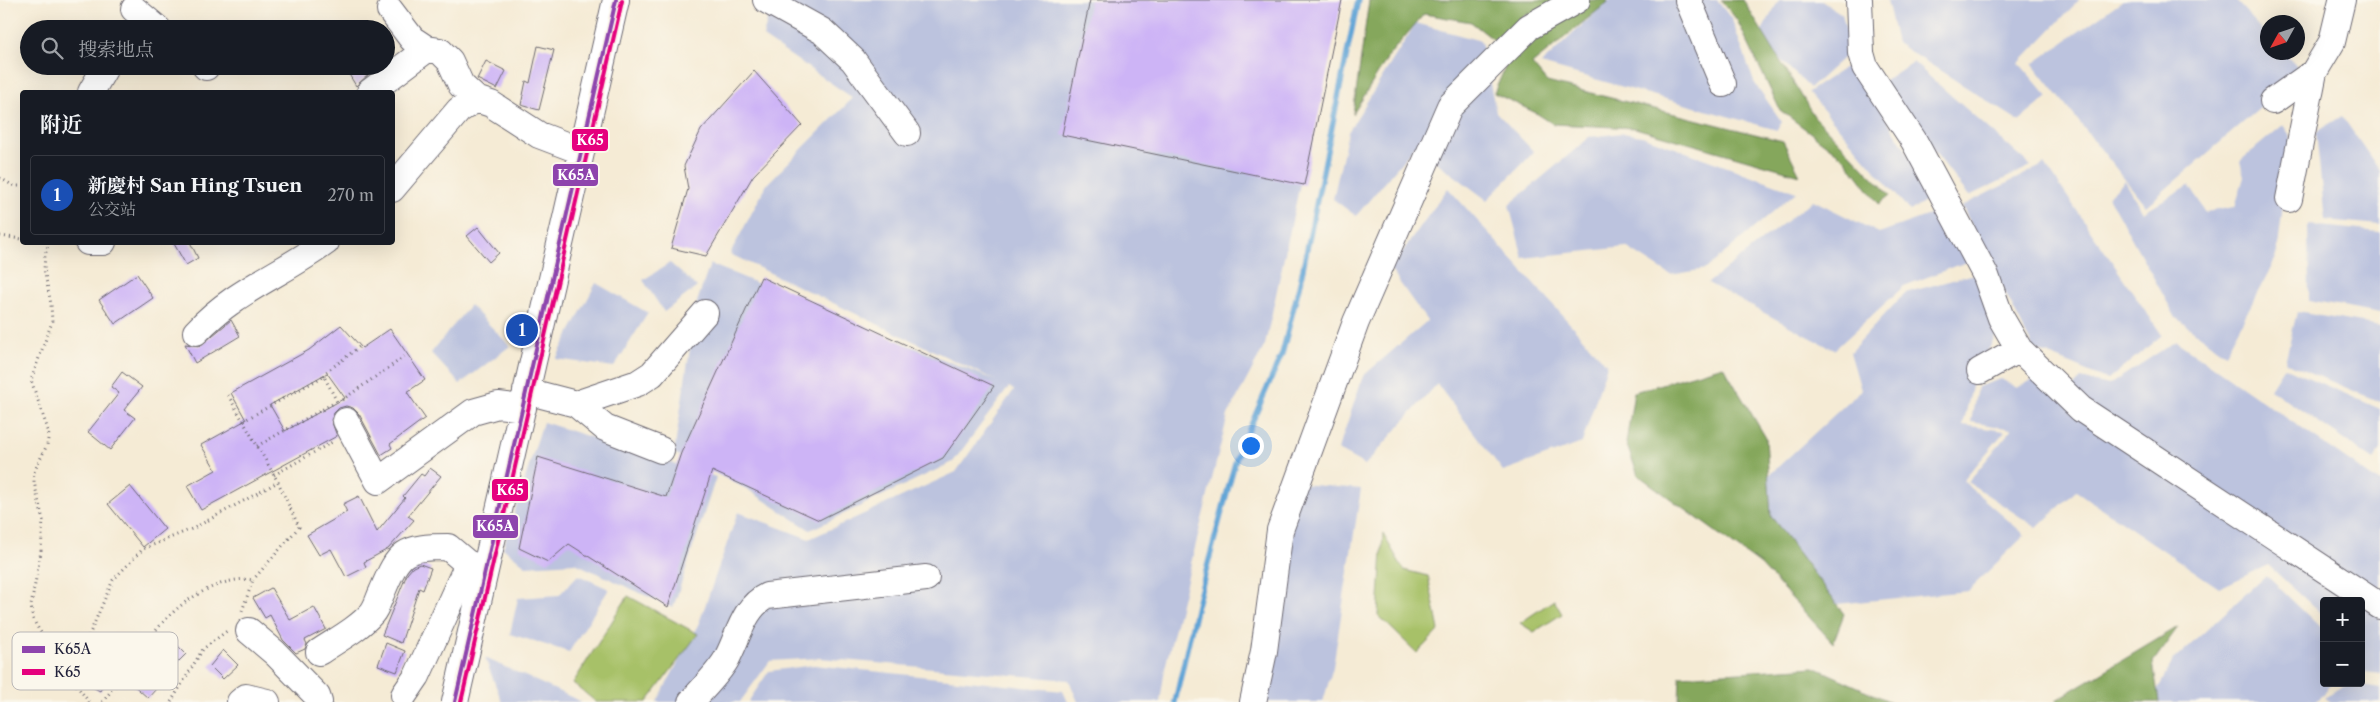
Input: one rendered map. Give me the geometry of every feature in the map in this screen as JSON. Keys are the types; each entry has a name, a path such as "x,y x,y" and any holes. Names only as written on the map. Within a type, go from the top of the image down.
{"street":[{"path":"455,702 477,566 524,400 616,0"},
{"path":"766,0 822,30 853,60 907,133"},
{"path":"1254,702 1264,651 1280,530 1356,322 1450,106 1529,27 1577,0"},
{"path":"1688,0 1723,84"},
{"path":"1859,0 1861,53 1865,67 1914,141 1986,276 2001,318 2019,349 2081,410 2380,606"},
{"path":"2289,198 2314,72 2332,42 2342,0"},
{"path":"390,10 412,39 427,50 440,50 450,61 461,86 476,98 490,104 540,135 581,151"},
{"path":"132,13 143,20"},
{"path":"395,74 427,50"},
{"path":"2273,101 2314,72"},
{"path":"92,90 101,75"},
{"path":"373,90 393,75"},
{"path":"395,185 459,110 476,98"},
{"path":"196,332 212,315 245,291 321,245"},
{"path":"345,418 380,489 474,412 524,400 576,404 638,383 652,374 705,313"},
{"path":"1980,372 2019,349"},
{"path":"576,404 605,428 661,450"},
{"path":"319,652 361,623 374,611 389,576 401,555 407,551 424,547 448,547 477,566"},
{"path":"404,694 417,676 477,566"},
{"path":"691,702 725,660 736,635 756,601 767,596 926,578"},
{"path":"239,625 275,653 316,696 319,702"},
{"path":"240,702 246,697 267,702"}],"path":[{"path":"0,178 14,186 20,186"},
{"path":"0,236 20,239"},
{"path":"41,632 33,619 31,606 41,551 43,520 34,482 34,472 47,445 49,433 31,380 52,322 51,304 44,269 48,245"},
{"path":"243,421 324,376 325,373 360,347"},
{"path":"274,475 345,418 407,355"},
{"path":"324,376 345,418"},
{"path":"171,702 203,649 239,625 253,580 299,527 278,482 228,396"},
{"path":"257,446 345,418"},
{"path":"90,632 112,580 143,549 194,528 278,482"},
{"path":"154,632 173,612 197,595 214,586 237,580 253,580"},
{"path":"80,690 89,702"},
{"path":"102,702 111,690"}],"shaded area":[{"path":"772,0 1340,0 1265,345 1228,415 1165,668 1160,702 1078,702 1069,680 820,658 770,661 740,702 657,702 699,623 738,512 809,539 956,472 1014,390 1009,387 953,462 810,530 747,489 674,453 697,302 710,264 997,381 730,254 767,184 853,98 763,37"},
{"path":"1609,0 1717,0 1732,20 1754,82 1782,122 1777,130 1541,64"},
{"path":"1779,0 1820,0 1842,14 1851,51 1810,88 1758,38"},
{"path":"1887,0 2079,0 2019,63 2048,97 2019,121 1897,43"},
{"path":"2123,0 2235,0 2260,27 2260,60 2291,60 2302,72 2146,206 2033,64"},
{"path":"1416,23 1481,41 1496,112 1534,152 1487,200 1415,146 1356,216 1333,199 1348,132"},
{"path":"1913,62 2031,166 1969,196 1881,83"},
{"path":"1852,63 1934,195 1910,211 1808,92"},
{"path":"2342,116 2380,171 2380,225 2325,220 2316,132"},
{"path":"2283,125 2291,137 2277,256 2225,354 2176,318 2108,196 2125,181 2143,212 2189,185 2206,212 2235,207 2244,177 2240,161"},
{"path":"1622,133 1642,136 1796,192 1706,269 1670,275 1626,247 1523,258 1509,205 1590,137"},
{"path":"2045,164 2162,335 2108,380 2033,348 1962,206"},
{"path":"1448,188 1607,365 1582,443 1503,471 1437,384 1365,465 1338,450 1363,376 1427,321 1390,269"},
{"path":"1813,200 1879,233 1940,211 1969,261 1904,286 1834,350 1708,283"},
{"path":"2308,225 2380,232 2380,313 2309,300"},
{"path":"670,263 697,287 664,312 643,280"},
{"path":"1978,273 1996,335 1974,378 1963,425 2005,431 1963,481 2025,535 1968,591 1816,606 1752,491 1861,390 1850,352 1905,293"},
{"path":"596,283 648,313 614,367 556,359"},
{"path":"470,305 510,346 460,384 431,353"},
{"path":"2297,312 2380,326 2380,402 2285,362"},
{"path":"2176,341 2380,483 2380,674 2365,672 2365,597 2320,597 2320,612 2268,565 2219,588 2076,491 2037,528 1968,482 2012,429 1971,422 1977,387 2001,379 2017,388 2038,377 2071,389 2081,379 2109,385"},
{"path":"2284,367 2380,409 2380,449 2374,460 2270,389"},
{"path":"543,422 716,477 673,608 575,563 526,566 503,548"},
{"path":"1276,482 1361,489 1333,667 1323,702 1261,702 1267,644"},
{"path":"578,575 609,589 569,652 510,634 518,598 559,595"},
{"path":"2266,575 2320,627 2320,687 2329,687 2315,702 2151,702 2173,661"},
{"path":"485,658 582,702 502,702"},
{"path":"814,665 1063,691 1068,702 748,702 769,671"},
{"path":"2365,686 2380,689 2380,702 2330,702 2323,697 2344,687"}],"green space":[{"path":"1369,0 1607,0 1608,2 1532,64 1547,82 1783,141 1800,175 1635,128 1553,124 1536,113 1494,93 1529,12 1494,40 1471,22 1424,14 1390,54 1353,114"},
{"path":"1721,0 1743,0 1814,116 1890,195 1879,204 1844,158 1780,110 1737,20"},
{"path":"1723,366 1766,438 1771,516 1844,614 1833,643 1761,565 1638,475 1626,443 1634,392"},
{"path":"1383,534 1404,570 1428,576 1439,630 1417,653 1378,615"},
{"path":"628,596 698,634 647,702 596,702 573,683"},
{"path":"1554,600 1562,614 1534,632 1520,623"},
{"path":"2178,627 2153,662 2159,702 2058,702 2056,700"},
{"path":"1814,667 1891,702 1679,702 1680,676"}],"building":[{"path":"1090,0 1342,0 1304,185 1062,135"},
{"path":"538,46 554,50 539,110 521,105 526,81 530,83"},
{"path":"486,61 506,71 497,89 477,79"},
{"path":"754,71 802,125 753,176 706,256 671,248 688,189 684,166 701,130"},
{"path":"349,75 368,75 356,86"},
{"path":"478,227 499,253 489,262 467,236"},
{"path":"175,245 192,245 198,258 186,265"},
{"path":"137,274 153,298 115,324 99,300"},
{"path":"761,277 994,386 943,458 819,520 712,471 668,607 569,544 548,562 519,548 538,457 666,497 681,453"},
{"path":"231,320 240,336 195,363 185,344 200,346"},
{"path":"341,325 362,348 390,329 425,380 407,392 425,418 390,444 392,448 381,455 359,414 353,408 346,406 339,408 331,420 337,436 201,510 187,486 216,470 201,445 246,420 231,393 309,350","holes":["327,373 345,398 285,431 270,405"]},
{"path":"122,372 142,387 124,410 135,418 110,450 88,432 119,393 111,387"},
{"path":"430,468 441,476 408,516 414,520 388,549 364,562 366,567 346,577 331,549 319,555 307,535 347,512 343,504 359,496 377,532 405,498 403,496 421,474 424,476"},
{"path":"130,486 165,529 143,547 108,504"},
{"path":"420,564 431,568 423,590 419,588 401,643 382,635 407,574 413,567"},
{"path":"271,588 290,620 314,607 326,629 305,640 307,644 305,649 296,653 283,640 270,615 265,618 253,598"},
{"path":"386,643 405,651 397,672 378,665"},
{"path":"178,646 186,654 178,662"},
{"path":"223,650 238,665 223,679 210,666"},
{"path":"139,690 155,690 148,698"}],"waterway":[{"path":"1175,702 1197,605 1236,459 1282,354 1300,283 1358,0"}],"transit line":[{"name":"K65A","path":"455,702 616,0"},
{"name":"K65","path":"461,702 622,1"}],"place":[{"name":"新慶村 San Hing Tsuen","path":"522,330"}]}
